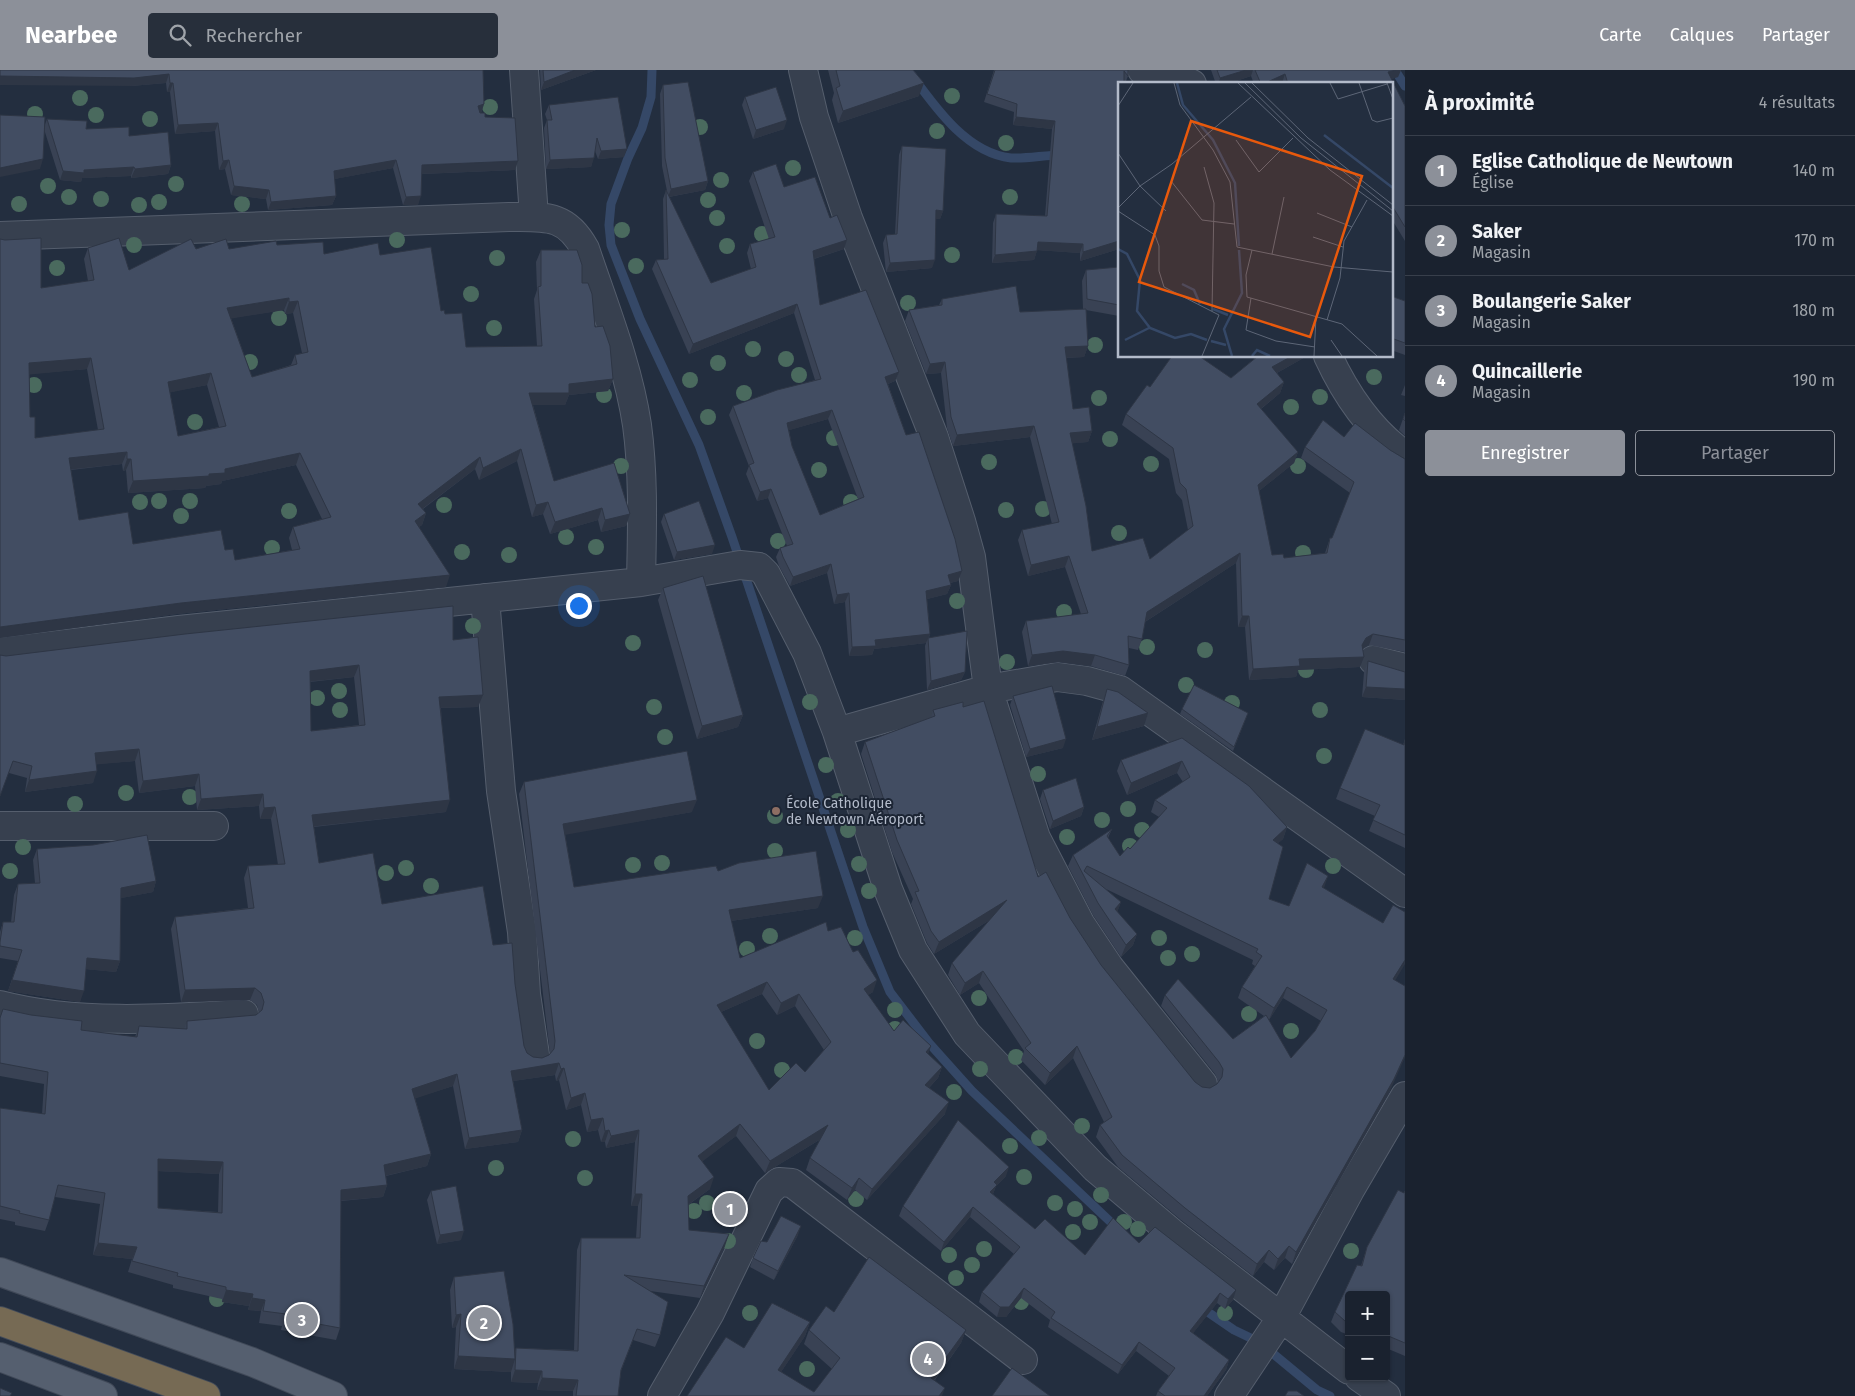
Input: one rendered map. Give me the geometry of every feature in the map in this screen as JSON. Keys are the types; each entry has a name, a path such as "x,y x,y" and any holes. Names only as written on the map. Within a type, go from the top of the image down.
{"highway":[{"path":"0,1321 206,1396"}],"main road":[{"path":"0,1272 252,1362 333,1396"},
{"path":"0,1357 103,1396"}],"street":[{"path":"524,70 534,217"},
{"path":"803,70 814,117 848,218 934,437 961,521 971,557 988,689 1036,838 1080,923 1110,968 1203,1084"},
{"path":"1142,70 1176,76 1188,82"},
{"path":"0,236 534,217 563,222 576,232 585,249 628,381 637,424 643,479 641,582"},
{"path":"1329,358 1340,383 1374,428 1405,455"},
{"path":"0,652 179,630 641,582 740,565 759,567 766,574 806,654 837,732 888,889 912,950 967,1034 1095,1168 1278,1322 1345,1367"},
{"path":"484,598 500,792 522,932 526,994 535,1055"},
{"path":"1372,660 1405,668"},
{"path":"837,732 988,689 1057,677 1087,680 1120,690 1405,893"},
{"path":"0,826 214,826"},
{"path":"0,1005 80,1017 160,1019 244,1014"},
{"path":"1229,1396 1278,1322 1350,1190 1405,1096"},
{"path":"662,1396 710,1313 769,1190 779,1182 792,1183 1023,1360"},
{"path":"1365,1381 1386,1396"}],"building":[{"path":"0,70 483,70 484,104 478,106 480,113 485,113 485,117 515,118 518,161 422,165 421,196 406,197 396,160 334,171 336,196 271,202 269,190 234,186 229,160 223,161 218,123 178,125 173,83 170,83 169,74 134,78 0,76"},
{"path":"543,70 575,70 544,82"},
{"path":"836,70 913,70 924,83 843,111 836,88 840,86"},
{"path":"995,70 1128,70 1128,76 1124,71 1124,82 1118,82 1118,241 1083,252 1083,244 1038,242 1037,251 995,255 996,214 1047,216 1055,121 1016,117 1017,104 987,94"},
{"path":"1217,70 1246,70 1220,78"},
{"path":"1255,70 1396,70 1388,72 1405,106 1405,227 1392,206 1392,82 1287,82 1285,74 1267,82 1260,82"},
{"path":"688,82 708,181 671,189 665,158 663,85"},
{"path":"776,87 787,120 756,130 745,97"},
{"path":"618,97 627,149 601,151 597,138 594,158 550,160 547,120 552,120 549,105"},
{"path":"0,115 45,117 43,159 0,168"},
{"path":"47,119 87,121 86,129 129,127 129,136 168,132 171,165 135,169 134,167 84,170 84,173 63,171"},
{"path":"902,146 946,149 943,211 936,210 935,260 890,263 886,235 897,234"},
{"path":"776,164 784,187 815,177 830,218 837,215 847,240 813,251 820,305 866,290 899,372 885,377 906,435 919,432 955,539 962,571 948,575 951,585 926,591 930,634 875,640 876,646 852,647 849,593 837,595 831,564 793,577 783,557 780,548 793,544 771,489 760,492 749,465 754,463 733,406 777,390 821,379 797,304 693,344 656,260 668,259 666,190 711,283 756,267 750,244 775,237 753,172","holes":["832,410 864,497 820,515 792,446 787,423"]},
{"path":"41,238 41,288 94,280 88,248 119,238 129,270 191,239 196,249 226,239 229,249 276,241 277,245 323,242 324,254 378,243 380,255 431,247 441,311 444,310 445,314 462,313 466,347 542,346 538,287 541,286 541,250 577,250 582,265 582,283 588,283 592,294 595,327 603,326 610,346 613,379 569,384 569,393 529,393 554,481 614,463 630,514 605,520 602,508 555,522 548,502 536,505 521,449 483,468 480,457 418,504 426,513 415,521 450,575 181,603 0,627 0,239","holes":["289,298 289,302 298,301 308,352 295,355 297,364 252,377 227,308","91,358 104,429 35,438 35,417 30,417 29,363","211,373 226,426 178,436 168,382","127,452 127,459 131,459 133,481 209,476 209,474 225,473 225,469 300,453 331,517 293,527 300,549 235,560 233,549 225,550 221,530 133,544 128,512 79,520 69,458"]},
{"path":"1118,267 1118,305 1087,299 1086,270"},
{"path":"1016,286 1020,312 1086,309 1088,346 1065,347 1073,409 1089,407 1092,431 1070,433 1086,506 1092,551 1143,538 1150,559 1193,526 1186,489 1180,483 1173,448 1126,414 1147,385 1150,387 1171,358 1202,358 1231,378 1256,358 1288,358 1272,367 1284,382 1257,404 1298,452 1258,485 1272,555 1283,554 1284,558 1327,553 1330,538 1332,538 1354,482 1305,447 1323,420 1344,437 1355,423 1405,459 1405,640 1373,634 1366,638 1362,645 1364,657 1299,659 1300,666 1253,669 1249,616 1242,616 1240,553 1147,612 1142,639 1128,636 1129,665 1095,655 1063,651 1032,655 1026,621 1088,613 1069,556 1031,565 1022,530 1059,522 1034,426 957,435 951,417 945,362 930,364 909,310 942,305 942,299"},
{"path":"1392,296 1405,301 1405,343 1392,338"},
{"path":"699,501 715,545 677,552 664,514"},
{"path":"703,576 743,715 702,726 663,588"},
{"path":"453,606 453,640 478,637 483,695 439,697 450,800 312,815 319,863 373,853 382,904 483,886 493,945 512,943 515,984 524,1046 527,1053 533,1057 542,1058 549,1055 554,1049 555,1041 524,782 687,751 697,800 563,824 574,887 716,866 718,871 739,863 816,851 823,896 729,910 740,958 826,922 828,931 841,927 853,952 858,950 877,980 864,989 894,1031 903,1020 931,1046 926,1052 942,1067 925,1085 949,1102 872,1189 859,1178 852,1188 810,1158 828,1125 770,1161 740,1124 698,1156 714,1177 688,1196 689,1230 729,1234 704,1286 624,1275 668,1302 660,1335 637,1329 621,1370 618,1396 576,1396 578,1380 542,1378 542,1371 515,1370 516,1348 578,1351 581,1238 640,1238 642,1194 635,1194 639,1130 611,1136 609,1130 605,1131 603,1118 591,1120 585,1093 571,1098 564,1068 561,1069 559,1063 511,1071 522,1130 469,1138 457,1074 412,1089 431,1154 384,1165 387,1185 341,1190 340,1328 286,1318 286,1314 263,1311 265,1300 252,1298 253,1294 226,1290 226,1287 177,1276 178,1273 132,1261 137,1247 98,1243 105,1193 58,1185 49,1220 19,1213 20,1211 0,1206 0,1108 45,1114 48,1072 0,1063 0,1018 3,1009 31,1015 82,1021 81,1030 137,1037 139,1026 187,1029 187,1021 256,1015 262,1010 264,1002 261,993 255,988 185,990 175,917 254,908 248,866 285,864 275,807 264,808 263,794 201,799 199,774 143,781 139,749 95,753 97,771 29,780 32,766 13,761 0,796 0,655 6,656 185,634","holes":["359,665 365,725 311,731 310,671","767,982 781,1003 799,994 831,1042 805,1072 796,1063 769,1090 717,1005","158,1159 223,1162 222,1213 158,1208"]},
{"path":"967,631 965,672 931,681 928,638"},
{"path":"1368,661 1405,672 1405,689 1366,687"},
{"path":"1194,685 1248,713 1234,747 1182,709"},
{"path":"1052,686 1066,739 1030,749 1013,696"},
{"path":"1107,689 1118,692 1148,713 1097,727"},
{"path":"984,701 1038,877 1046,872 1070,918 1101,965 1195,1082 1202,1087 1210,1088 1217,1084 1222,1077 1223,1069 1165,995 1178,979 1233,1039 1266,1015 1291,1058 1315,1031 1327,1010 1287,987 1274,1008 1242,987 1262,956 1256,952 1258,949 1087,866 1084,871 1121,902 1115,909 1137,934 1126,945 1098,903 1073,855 1112,829 1107,836 1120,856 1128,847 1130,849 1167,808 1155,800 1190,777 1182,761 1131,783 1121,760 1182,738 1249,786 1287,827 1273,840 1283,847 1269,899 1289,906 1307,863 1328,876 1322,887 1383,923 1393,905 1405,912 1405,960 1393,979 1405,986 1405,1055 1394,1079 1296,1252 1289,1246 1278,1259 1269,1250 1257,1264 1185,1208 1122,1155 1100,1125 1112,1117 1077,1046 1050,1073 1025,1048 1031,1043 983,971 965,983 952,963 1007,900 939,942 931,931 915,892 919,891 897,840 865,742 935,716 933,710 963,702 963,707"},
{"path":"1365,729 1404,745 1405,740 1405,835 1373,820 1380,805 1340,788"},
{"path":"1076,778 1084,807 1053,821 1043,790"},
{"path":"147,835 156,881 121,888 120,961 87,958 84,991 12,980 22,950 0,946 3,922 14,922 18,884 40,883 37,849 93,845"},
{"path":"958,1120 1009,1167 994,1182 997,1185 990,1192 1035,1229 1045,1219 1085,1255 1113,1218 1139,1243 1155,1227 1236,1290 1228,1299 1220,1293 1190,1331 1229,1360 1204,1396 1165,1396 1158,1391 1175,1368 1139,1342 1122,1365 1051,1318 1055,1312 1024,1288 1009,1307 1000,1307 982,1292 1020,1247 973,1207 944,1242 903,1206"},
{"path":"456,1186 464,1231 440,1235 431,1191"},
{"path":"1398,1190 1404,1193 1405,1191 1405,1343 1390,1337 1390,1291 1345,1291 1345,1321 1335,1312 1357,1265 1362,1266 1367,1247"},
{"path":"781,1216 801,1226 778,1271 753,1258 761,1241 767,1242"},
{"path":"869,1257 966,1330 931,1378 945,1388 939,1396 687,1396 726,1337 744,1348 772,1303 810,1322 778,1370 814,1392 840,1358 809,1330 826,1306 834,1312"},
{"path":"504,1271 513,1324 515,1359 458,1356 461,1314 456,1315 454,1277"},
{"path":"1012,1368 1050,1396 992,1396"},
{"path":"0,1388 12,1393 10,1396 0,1396"},
{"path":"1288,1391 1297,1391 1304,1396 1285,1396"}],"waterway":[{"path":"652,70 651,97 642,128 628,158 611,204 609,225 611,245 640,319 699,445 732,537 863,927 890,992 929,1043 972,1091 1117,1228"},
{"path":"908,70 939,111 965,137 979,147 994,154 1011,158 1061,155"},
{"path":"1395,70 1405,86"},
{"path":"1199,1306 1234,1330 1259,1342 1317,1390 1330,1396"}],"place":[{"name":"École Catholique de Newtown Aéroport","path":"776,811"},
{"name":"Eglise Catholique de Newtown","path":"730,1209"},
{"name":"Boulangerie Saker","path":"302,1320"},
{"name":"Saker","path":"484,1323"},
{"name":"Quincaillerie","path":"928,1359"}]}
